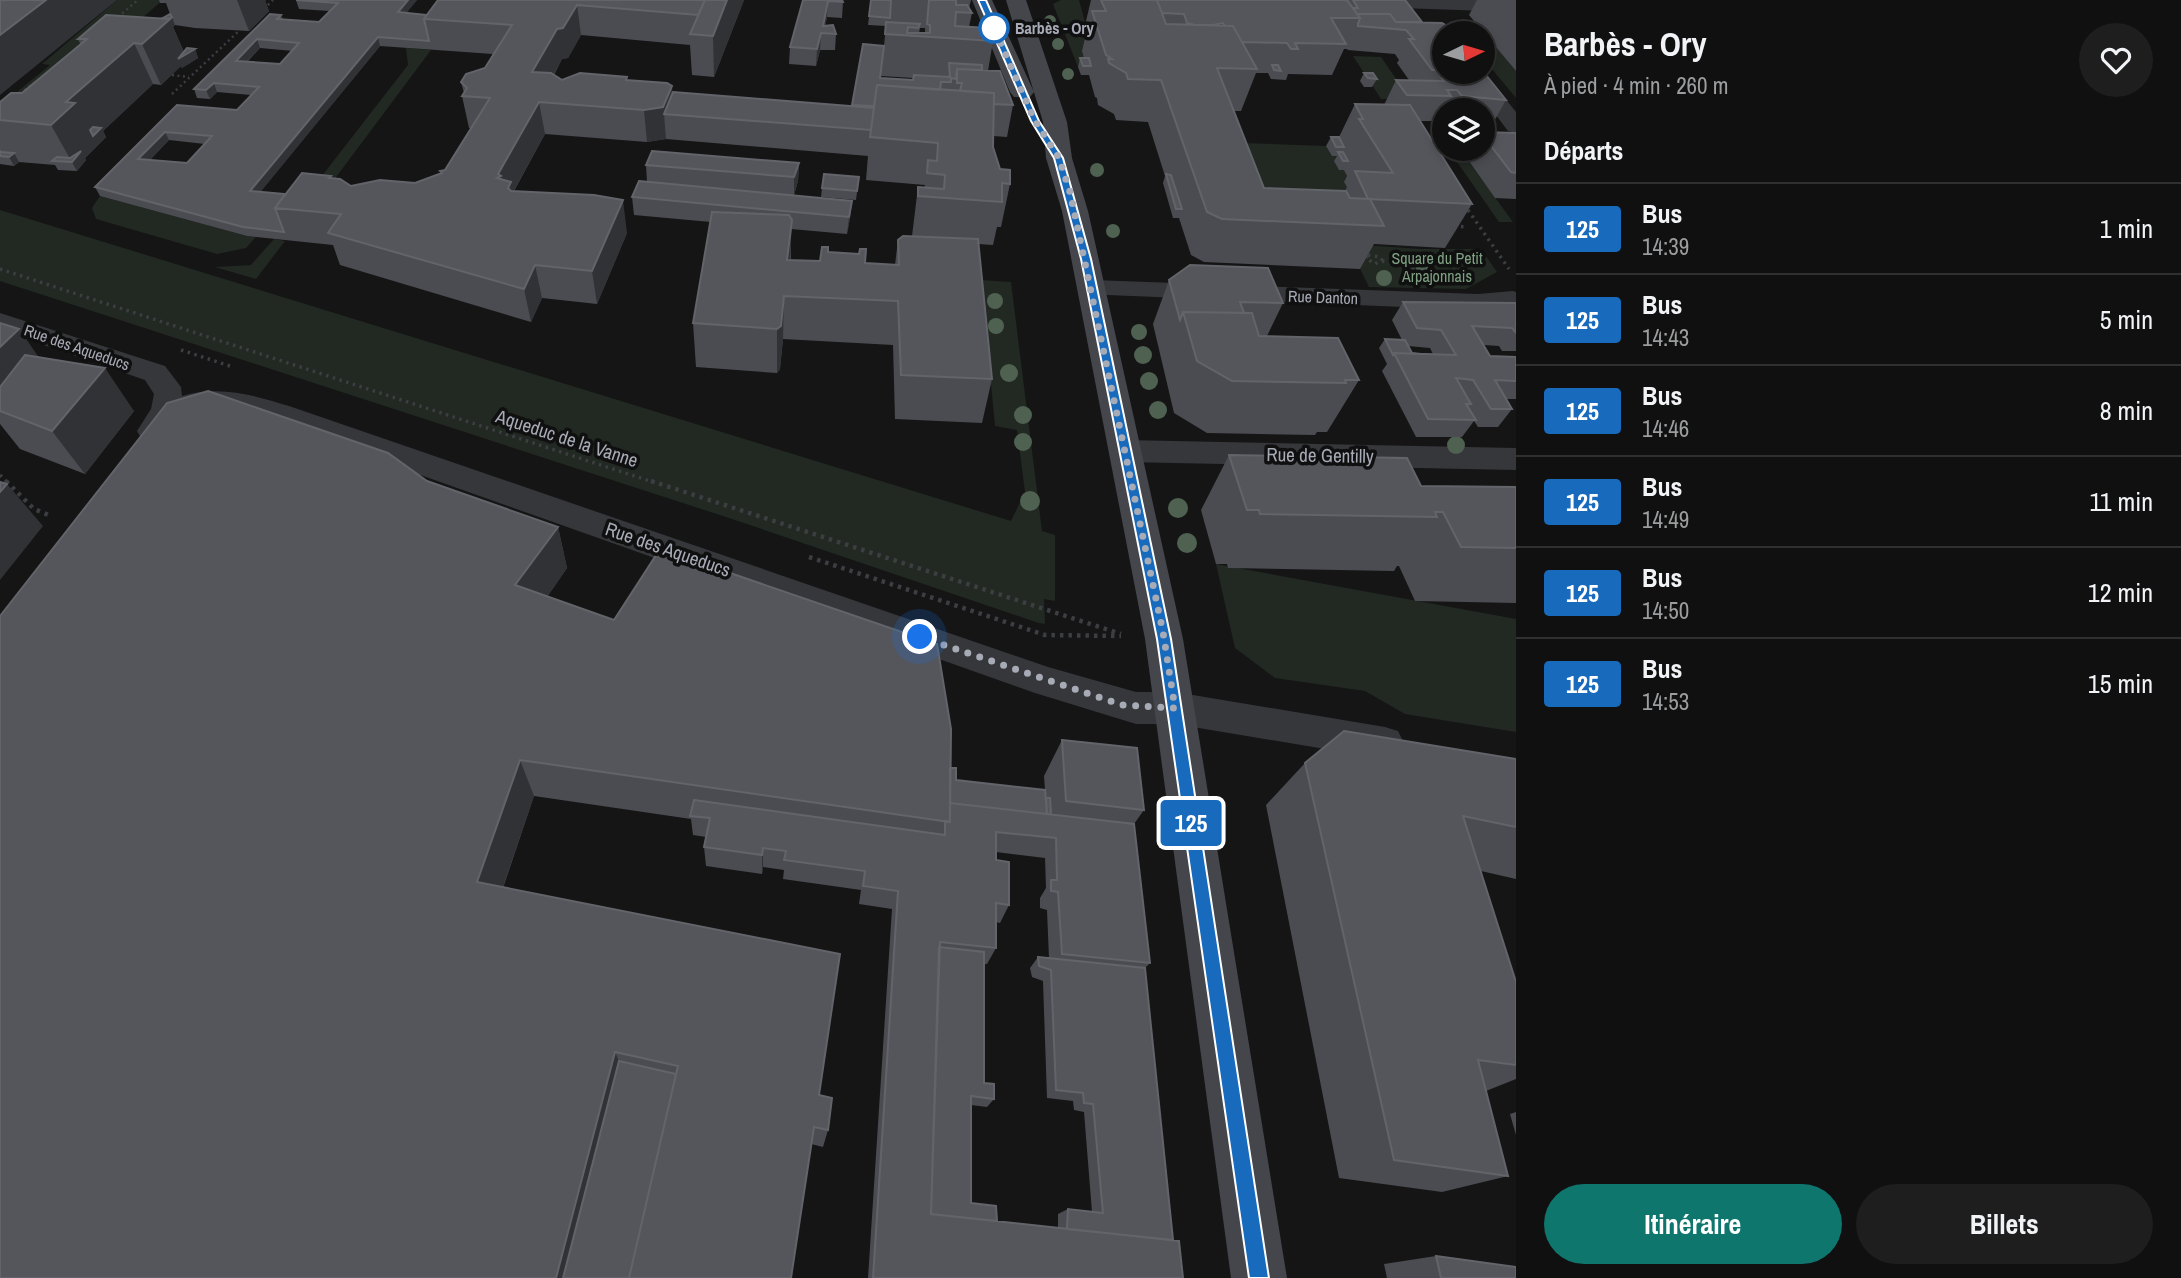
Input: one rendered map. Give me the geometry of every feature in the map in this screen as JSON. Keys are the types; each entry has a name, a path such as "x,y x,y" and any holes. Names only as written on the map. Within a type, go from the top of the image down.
{"main road":[{"path":"982,0 1035,121 1059,158"},
{"path":"1016,0 1055,122 1059,158 1075,211 1175,708 1259,1278"}],"street":[{"path":"1343,0 1516,6"},
{"path":"1420,3 1433,21"},
{"path":"1483,84 1516,126"},
{"name":"Rue Danton","path":"1092,288 1478,302 1513,299"},
{"name":"Rue des Aqueducs","path":"0,321 155,373 168,389 170,400 163,416"},
{"name":"Rue des Aqueducs","path":"163,416 207,398 233,399 1048,682 1136,708 1175,708 1423,750"},
{"path":"130,458 163,416"},
{"name":"Rue de Gentilly","path":"1125,451 1516,459"}],"path":[{"path":"118,17 138,0"},
{"path":"262,11 273,0"},
{"path":"172,94 240,30"},
{"path":"9,103 56,64 77,51"},
{"path":"172,75 190,77"},
{"path":"1419,137 1432,138"},
{"path":"1465,205 1511,273"},
{"path":"1444,226 1466,227"},
{"path":"1382,261 1413,267"},
{"name":"Aqueduc de la Vanne","path":"0,269 1125,636"},
{"path":"0,475 34,509 51,516"}],"green space":[{"path":"117,0 163,0 115,41 0,106 50,65 42,64"},
{"path":"1061,0 1079,0 1089,37 1087,67 1078,67 1053,4"},
{"path":"1495,46 1516,71 1516,98 1495,73"},
{"path":"406,48 431,50 319,200 304,199 408,65"},
{"path":"1353,56 1381,57 1410,99 1381,99"},
{"path":"1212,142 1326,146 1343,166 1349,192 1293,228"},
{"path":"1456,161 1468,161 1513,222 1499,222"},
{"path":"100,196 256,237 246,248 217,254 96,219 92,208"},
{"path":"0,210 1011,521 1025,492 1017,430 995,426 981,280 1011,282 1042,531 1055,535 1055,601 1044,599 1045,624 1039,623 729,518 0,281"},
{"path":"274,239 285,241 256,279 215,267 251,265"},
{"name":"Square du Petit Arpajonnais","path":"1348,244 1421,249 1481,249 1497,272 1466,289 1369,287"},
{"path":"1216,564 1516,619 1516,732 1405,714 1365,691 1275,678 1235,648"}],"building":[{"path":"0,0 46,0 0,35"},
{"path":"296,0 408,0 398,12 427,15 424,19 429,41 378,37 250,191 285,194 275,208 284,232 243,227 95,187 177,105 237,110 259,87 214,83 206,90 194,89 270,14 281,15 277,19 319,22 338,3","holes":["257,39 299,43 280,64 236,61","165,132 212,136 187,163 138,159"]},
{"path":"438,0 705,0 698,15 577,5 563,28 557,29 532,72 551,73 562,80 580,73 627,77 626,80 667,83 672,86 663,107 644,110 539,102 498,174 501,176 497,178 511,182 508,188 511,191 594,195 623,200 592,271 535,265 524,289 328,233 341,214 275,208 302,173 331,176 329,178 340,179 351,186 380,180 415,183 445,170 490,98 462,96 467,88 461,82 466,74 485,68 512,25 424,19"},
{"path":"705,0 727,0 713,36 690,34"},
{"path":"803,0 842,0 843,2 828,1 823,26 833,25 836,34 821,33 817,49 790,47"},
{"path":"871,0 891,0 890,18 869,16"},
{"path":"929,0 956,0 956,5 967,5 972,13 956,12 955,26 988,28 993,41 885,34 886,22 920,24 918,28 908,27 907,33 930,33 930,25 927,24"},
{"path":"1101,0 1157,0 1166,24 1233,26 1257,69 1217,68 1264,188 1346,191 1350,198 1370,199 1384,226 1222,219 1207,212 1161,80 1128,79 1126,73 1109,63 1108,59 1112,59 1106,55 1092,11 1106,11"},
{"path":"1157,0 1347,0 1360,18 1331,18 1346,44 1295,43 1298,49 1291,49 1287,43 1242,42 1233,26 1225,26 1223,23 1187,23 1184,14 1162,13"},
{"path":"1353,0 1405,0 1422,22 1396,22 1390,14 1357,14 1353,8 1358,8"},
{"path":"1357,14 1390,14 1396,22 1432,23 1432,70 1409,39 1414,39 1406,30 1358,26 1360,18"},
{"path":"106,15 170,19 142,44 134,43 66,102 75,103 51,125 0,120 0,102 11,93 22,93 87,39 78,39"},
{"path":"863,44 884,46 880,78 913,80 914,75 950,77 949,63 982,65 982,70 957,69 956,79 941,82 940,90 877,85 874,106 852,105"},
{"path":"187,48 195,49 178,59"},
{"path":"1080,58 1089,58 1091,66 1083,66"},
{"path":"1272,65 1278,65 1281,71 1274,70"},
{"path":"957,69 1000,71 1013,105 994,104 994,93 960,91 962,83 957,83"},
{"path":"1364,73 1373,73 1377,79 1368,78"},
{"path":"1396,80 1432,81 1432,84 1493,84 1506,100 1462,96 1457,90 1447,90 1451,96 1407,95"},
{"path":"877,85 994,93 993,147 1000,169 1010,170 1010,184 1002,183 1002,202 918,196 918,187 944,189 945,175 927,173 928,160 937,161 938,143 870,137"},
{"path":"673,92 874,108 871,130 664,114"},
{"path":"1355,104 1410,105 1432,140 1432,161 1445,161 1472,204 1368,199 1355,171 1393,173 1359,119 1363,119"},
{"path":"93,127 101,128 93,136 90,130"},
{"path":"1495,132 1516,133 1516,173 1511,172 1495,151"},
{"path":"1331,137 1339,137 1344,147 1336,147"},
{"path":"0,151 14,153 9,157 0,156"},
{"path":"81,151 72,162 52,161 57,157 70,158"},
{"path":"652,151 799,163 794,177 646,165"},
{"path":"1338,152 1343,152 1348,161 1343,161"},
{"path":"824,174 859,177 857,191 822,188"},
{"path":"1166,174 1171,175 1182,209 1176,209"},
{"path":"639,181 852,201 849,217 632,197"},
{"path":"712,212 789,215 792,220 787,260 820,261 822,247 828,247 828,252 859,254 860,249 866,249 865,263 899,265 898,240 903,236 978,239 992,379 901,375 898,301 784,296 781,326 777,329 693,323"},
{"path":"1190,265 1268,268 1283,303 1240,302 1244,313 1183,312 1180,320 1169,280"},
{"path":"1403,302 1516,303 1516,333 1512,328 1472,326 1490,356 1516,357 1516,381 1495,380 1512,409 1491,409 1473,380 1456,378 1471,404 1466,404 1476,420 1428,419 1394,353 1456,355 1441,330 1417,328"},
{"path":"1183,312 1252,313 1259,336 1338,338 1359,380 1345,380 1346,383 1232,381 1197,361"},
{"path":"0,323 19,329 0,347"},
{"path":"1385,339 1405,340 1412,353 1421,354 1393,355"},
{"path":"25,355 105,368 52,431 0,411 0,387"},
{"path":"208,391 388,453 427,481 558,527 515,585 614,620 660,549 937,644 951,729 950,822 520,760 477,882 840,954 819,1095 832,1098 828,1130 814,1127 791,1278 629,1278 678,1066 615,1052 556,1278 0,1278 0,616 167,403"},
{"path":"1229,455 1407,458 1421,486 1516,487 1516,548 1461,547 1443,512 1435,512 1437,517 1260,514 1259,510 1247,510"},
{"path":"0,482 7,484 0,492"},
{"path":"1344,731 1516,759 1516,827 1463,816 1516,982 1516,1065 1478,1060 1508,1176 1394,1160 1305,763"},
{"path":"1062,740 1137,748 1144,810 1066,801"},
{"path":"950,768 956,768 956,780 1045,790 1047,814 950,803"},
{"path":"1046,798 1050,798 1051,814 1047,814"},
{"path":"694,800 945,835 945,821 950,822 950,803 1134,824 1150,963 1062,954 1058,892 1051,891 1051,880 1057,880 1056,838 996,832 996,860 1009,862 1009,905 996,903 996,948 940,942 931,1214 1179,1241 1183,1278 873,1278 898,891 863,886 865,871 784,860 786,851 763,848 762,855 704,847 710,818 690,816"},
{"path":"939,947 984,952 984,1083 994,1084 994,1099 971,1096 971,1203 996,1206 997,1221 931,1214"},
{"path":"1038,957 1145,968 1173,1240 1067,1229 1068,1209 1103,1213 1093,1104 1084,1103 1083,1093 1056,1090 1051,970 1039,966"},
{"path":"619,1061 676,1074 629,1278 563,1278"},
{"path":"1436,1256 1516,1267 1516,1278 1441,1278"}],"bus line":[{"name":"125","path":"982,0 1035,121 1059,158 1086,259 1164,639 1259,1278"}],"place":[{"name":"Barbès - Ory","path":"994,28"}],"route":[{"path":"920,637 1122,705 1136,708 1175,708 1163,632 1070,192 1059,158 1035,121 994,28"}]}
